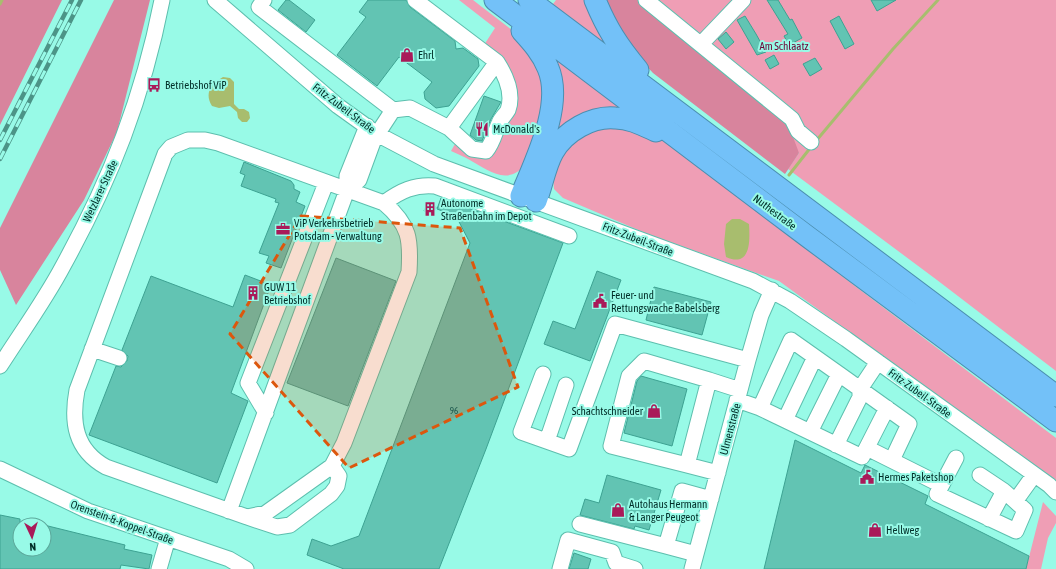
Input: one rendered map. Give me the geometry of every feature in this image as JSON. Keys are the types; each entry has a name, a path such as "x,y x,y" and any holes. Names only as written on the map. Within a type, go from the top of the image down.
{"highway":[{"name":"Nuthestraße","path":"495,0 1056,421"},
{"path":"495,0 540,52 549,69 553,91 548,124 529,199"},
{"name":"Nuthestraße","path":"529,0 664,99 1056,396"},
{"path":"595,0 604,22 617,46 664,99"},
{"path":"529,199 553,152 571,132 596,120 615,118 634,122 684,143"}],"street":[{"name":"Wetzlarer Straße","path":"0,366 63,267 113,166 143,82 162,0"},
{"name":"Fritz-Zubeil-Straße","path":"215,0 311,84 372,130 434,164 753,281 772,290 846,339 1056,492"},
{"path":"229,511 347,190 359,180 372,130 393,110 410,108 449,128 472,149 486,151 490,147 501,118 508,110 510,88 506,76 497,62 415,0"},
{"path":"646,0 792,119 798,131 811,142"},
{"path":"701,44 743,0"},
{"path":"257,2 393,110"},
{"path":"449,128 497,62"},
{"path":"247,517 266,513 332,466 344,443 409,272 411,246 406,229 398,215 384,203 211,141 188,140 171,147 165,154 77,390 73,410 74,427 82,444 92,458 106,468 229,511 247,517 277,527 290,526 331,494 337,486 339,476 332,466"},
{"path":"266,413 248,383 326,183"},
{"path":"384,203 407,189 420,185 435,186 569,236"},
{"name":"Ulmenstraße","path":"692,569 748,360 761,315 772,290"},
{"path":"543,374 521,432 568,449 615,324 748,360"},
{"path":"760,408 791,340 909,424 892,460"},
{"path":"92,349 119,358"},
{"path":"785,420 815,357"},
{"path":"718,473 611,446 629,376 644,361 709,380 760,408 862,458 887,408"},
{"path":"836,445 860,397 860,389 878,362"},
{"path":"810,432 839,374"},
{"path":"687,465 709,380"},
{"path":"546,441 566,385"},
{"path":"867,448 941,485"},
{"path":"956,458 937,494 1016,531 1025,510 1010,495 980,474"},
{"name":"Orenstein-&-Koppel-Straße","path":"0,469 81,508 229,559 246,569"},
{"path":"989,519 1010,495 1034,475"},
{"path":"666,546 682,491 711,499"},
{"path":"580,524 696,554"},
{"path":"159,569 168,538"},
{"path":"560,569 568,540 612,552 616,563 635,569"}],"highlighted area":[{"path":"301,216 460,228 518,387 349,468 230,334"}],"green space":[{"path":"459,0 473,0 521,37 541,65 546,103 526,164 519,171 512,174 497,174 451,151 455,144 481,154 513,91 484,45 495,28"},
{"path":"556,0 587,0 610,49 553,4"},
{"name":"Am Schlaatz","path":"654,0 1056,0 1056,371 788,169 799,153"},
{"path":"547,51 628,113 551,144"},
{"path":"595,126 644,131 662,140 1056,438 1056,482 779,281 650,235 563,198 554,189 553,177 559,154"},
{"path":"1043,502 1056,516 1056,523 1048,538 1041,569 1026,569"}],"shaded area":[{"path":"0,0 62,0 0,125"},
{"path":"114,0 150,0 117,132 84,200 16,305 0,270 0,228"},
{"path":"604,0 638,0 786,118 799,153 785,174 653,73 625,43"},
{"path":"223,77 230,78 234,82 234,104 239,109 244,109 249,112 250,118 247,122 242,122 238,118 237,112 230,106 219,108 212,106 209,97 210,89"},
{"path":"732,219 740,219 749,224 749,245 745,256 740,259 726,257 724,244 726,224"}],"building":[{"path":"286,0 289,0 315,20 306,32 278,10"},
{"name":"Ehrl","path":"368,0 406,0 410,7 455,41 456,49 463,48 478,59 479,66 449,106 436,108 425,99 424,92 432,82 399,57 377,86 337,55 366,17 359,12"},
{"path":"767,0 778,0 790,20 792,19 802,38 789,45 784,36 788,34"},
{"path":"871,0 896,0 877,11"},
{"path":"745,16 766,52 757,55 737,20"},
{"path":"839,16 854,44 845,49 830,21"},
{"path":"726,32 734,42 726,49 718,39"},
{"path":"774,55 779,64 770,69 765,60"},
{"path":"815,58 822,69 810,76 803,64"},
{"name":"McDonald's","path":"484,96 501,102 491,119 482,141 476,140 470,135"},
{"name":"ViP Verkehrsbetrieb Potsdam - Verwaltung","path":"244,162 291,181 294,185 294,189 300,192 296,202 305,206 281,268 266,263 269,256 259,253 279,203 275,202 276,199 241,186 245,175 240,173"},
{"path":"441,198 563,243 486,449 439,569 344,569 307,555 312,539 331,546 359,536 470,243 456,216 437,209"},
{"name":"Autonome Straßenbahn im Depot","path":"427,203 436,207 433,215 424,211"},
{"path":"336,258 396,281 348,406 287,383"},
{"name":"Feuer- und Rettungswache Babelsberg","path":"597,271 621,280 590,361 544,344 553,321 575,329"},
{"path":"245,275 271,285 231,393 248,401 217,483 89,435 116,366 121,367 127,361 128,356 122,350 151,276 233,307"},
{"path":"654,287 711,302 702,335 646,320"},
{"name":"Schachtschneider","path":"641,376 687,389 672,446 624,433 637,381"},
{"name":"Hellweg","path":"795,440 861,473 865,465 928,496 925,504 1029,556 1026,569 764,569"},
{"name":"Autohaus Hermann & Langer Peugeot","path":"607,475 661,490 649,530 635,526 634,529 580,515 585,499 599,503"},
{"path":"0,515 12,517 12,557 52,557 52,527 125,545 124,549 152,555 149,569 121,565 120,569 0,569"},
{"path":"574,553 591,559 588,569 569,569"}],"waterway":[{"path":"0,4 2,0"},
{"path":"816,141 893,49 938,0"},
{"path":"789,175 811,147"}],"railway":[{"path":"0,140 72,0"},
{"path":"0,159 81,0"}],"place":[{"name":"Ehrl","path":"407,55"},
{"name":"Betriebshof ViP","path":"154,85"},
{"name":"McDonald's","path":"482,129"},
{"name":"Autonome Straßenbahn im Depot","path":"430,209"},
{"name":"ViP Verkehrsbetrieb Potsdam - Verwaltung","path":"283,229"},
{"name":"GUW 11 Betriebshof","path":"253,293"},
{"name":"Feuer- und Rettungswache Babelsberg","path":"600,301"},
{"name":"Schachtschneider","path":"654,411"},
{"name":"Hermes Paketshop","path":"867,477"},
{"name":"Autohaus Hermann & Langer Peugeot","path":"618,510"},
{"name":"Hellweg","path":"875,530"}]}
